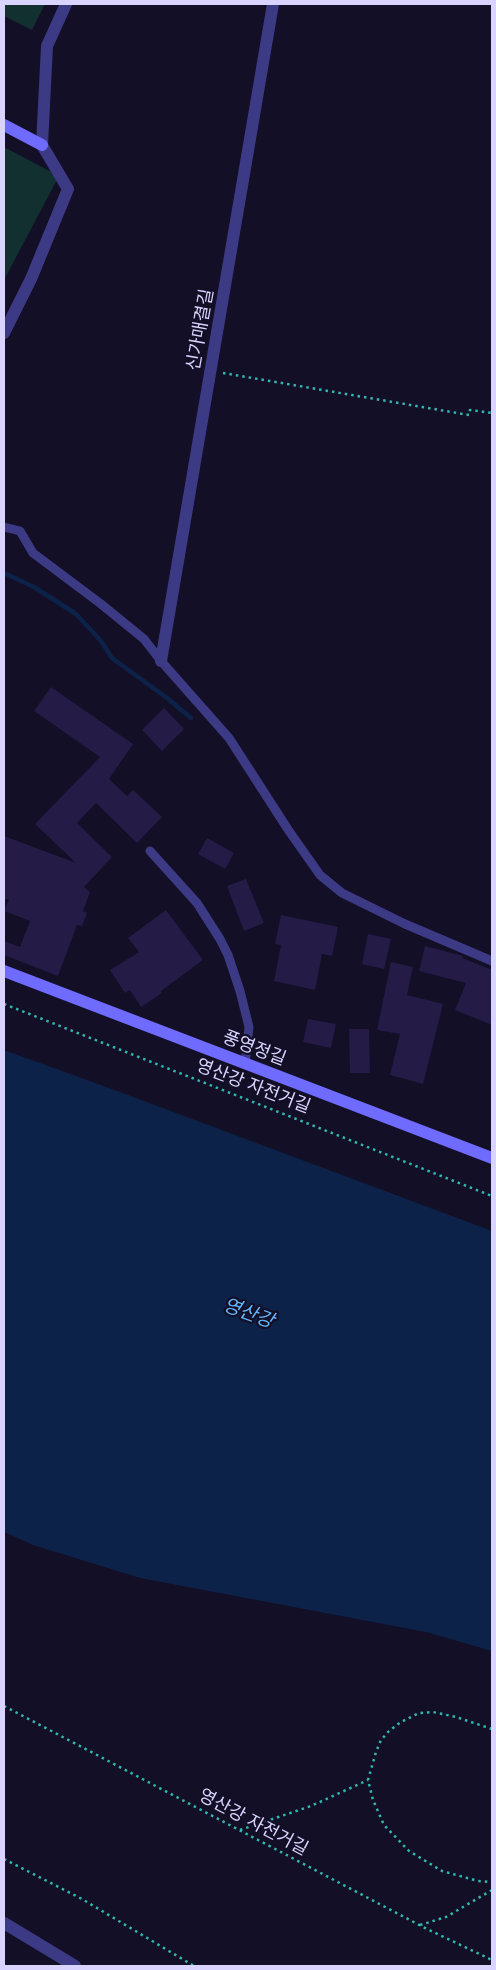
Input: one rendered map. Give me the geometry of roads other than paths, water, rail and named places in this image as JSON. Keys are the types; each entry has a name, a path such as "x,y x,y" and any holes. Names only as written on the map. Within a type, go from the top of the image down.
{"street":[{"path":"42,146 47,46 66,4"},
{"name":"신가매결길","path":"161,661 212,371 273,4"},
{"path":"4,125 42,146 68,189 31,279 4,333"},
{"name":"풍영정길","path":"4,971 492,1158"},
{"path":"4,1923 75,1966"}],"lane":[{"path":"4,527 20,531 33,553 144,639 229,738 320,875 342,893 405,924 492,961"},
{"path":"150,851 197,904 216,932 228,955 240,990 249,1027 245,1064"}],"water":[{"name":"영산강","path":"4,1050 492,1231 492,1651 426,1632 140,1578 33,1545 4,1532"}],"waterway":[{"path":"4,573 34,587 76,614 101,641 112,658 191,718"}]}
